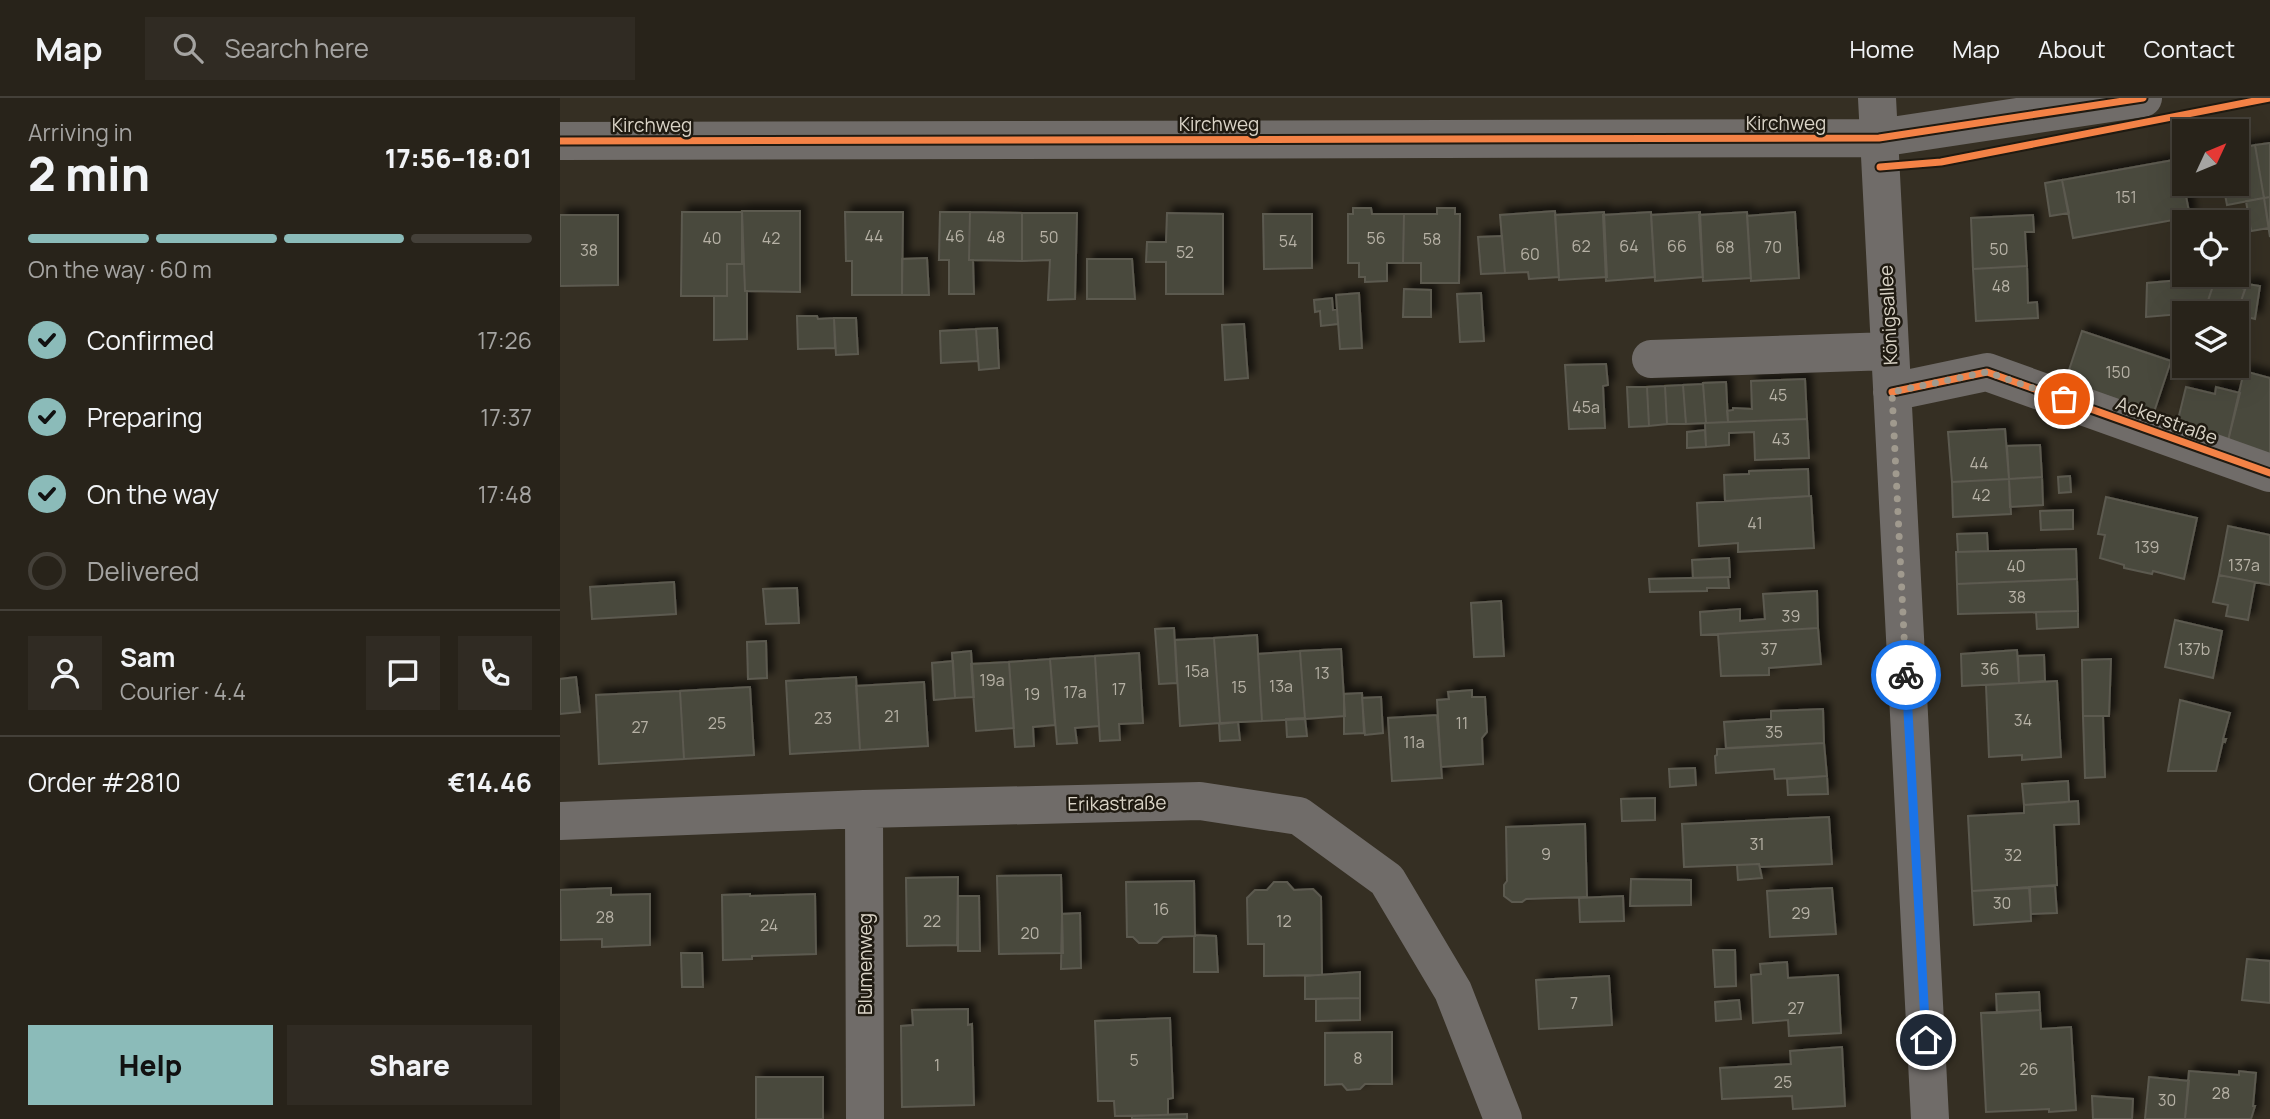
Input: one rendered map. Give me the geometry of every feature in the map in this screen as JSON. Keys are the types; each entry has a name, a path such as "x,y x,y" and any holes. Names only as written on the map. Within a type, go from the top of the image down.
{"street":[{"name":"Königsallee","path":"1877,98 1930,1119"},
{"name":"Kirchweg","path":"560,141 1879,138 2143,98"},
{"path":"1651,359 1890,351"},
{"name":"Ackerstraße","path":"1892,392 1987,372 2270,473"},
{"name":"Erikastraße","path":"560,821 864,809 1200,801 1299,816 1387,880 1453,991 1503,1119"},
{"name":"Blumenweg","path":"864,809 865,1119"}],"building":[{"path":"2270,143 2270,197 2264,198 2255,145"},
{"path":"2255,145 2264,198 2227,205 2225,196 2249,196 2249,146"},
{"path":"2172,160 2172,196 2186,196 2189,210 2172,210 2172,220 2073,238 2062,180"},
{"path":"2062,180 2069,213 2050,216 2045,183"},
{"path":"2270,197 2270,237 2264,198"},
{"path":"2264,198 2269,228 2251,231 2246,201"},
{"path":"1353,208 1371,208 1372,214 1404,214 1403,263 1387,263 1387,281 1365,282 1365,277 1359,277 1359,263 1348,263 1348,214 1353,214"},
{"path":"1437,208 1455,208 1455,214 1460,214 1459,283 1421,283 1421,263 1403,263 1404,214 1437,214"},
{"path":"742,211 800,211 800,292 745,291"},
{"path":"1555,211 1559,277 1529,279 1528,272 1505,273 1500,215"},
{"path":"682,212 742,212 742,264 727,264 727,296 681,296"},
{"path":"845,212 903,212 902,295 852,295 852,261 846,261"},
{"path":"940,212 970,212 969,260 973,260 974,294 949,294 949,260 939,260"},
{"path":"970,212 1022,213 1022,261 969,260"},
{"path":"1604,212 1607,277 1559,280 1555,215"},
{"path":"1651,212 1655,277 1606,281 1603,215"},
{"path":"1700,212 1703,277 1655,281 1651,215"},
{"path":"1747,212 1751,278 1703,281 1699,215"},
{"path":"1795,212 1799,278 1751,281 1747,216"},
{"path":"1022,213 1077,213 1075,299 1048,300 1050,260 1022,261"},
{"path":"1167,213 1223,214 1223,294 1166,294 1166,262 1146,262 1147,242 1166,242"},
{"path":"1263,214 1312,214 1312,268 1264,269"},
{"path":"560,215 618,215 618,285 560,286"},
{"path":"2033,215 2034,232 2025,232 2027,266 1973,269 1971,218"},
{"path":"1502,236 1505,273 1481,274 1478,237"},
{"path":"927,258 929,295 902,295 902,259"},
{"path":"1087,259 1132,259 1135,299 1087,299"},
{"path":"727,264 744,264 747,339 714,340 714,296 727,296"},
{"path":"2027,266 2028,303 2037,302 2038,318 1976,321 1973,269"},
{"path":"2172,281 2172,287 2213,287 2208,301 2172,301 2172,315 2146,317 2147,283"},
{"path":"2249,284 2260,286 2255,319 2249,318 2249,301 2241,301"},
{"path":"2213,287 2245,289 2241,301 2208,301"},
{"path":"1404,289 1431,290 1431,317 1403,317"},
{"path":"1359,293 1362,348 1340,349 1336,295"},
{"path":"1481,293 1484,341 1460,342 1457,294"},
{"path":"1332,298 1333,310 1337,309 1338,324 1321,326 1320,311 1315,312 1314,300"},
{"path":"797,316 834,318 835,348 798,349"},
{"path":"834,318 856,318 858,354 836,355"},
{"path":"1244,324 1248,378 1225,380 1222,325"},
{"path":"997,328 999,368 979,370 976,329"},
{"path":"976,329 978,361 941,363 940,331"},
{"path":"2082,331 2171,361 2154,412 2065,382"},
{"path":"1606,364 1608,385 1603,386 1605,428 1569,429 1565,365"},
{"path":"2249,372 2270,378 2270,457 2227,445 2242,378 2249,378"},
{"path":"1805,379 1807,419 1728,422 1727,411 1733,408 1752,409 1751,381"},
{"path":"1726,382 1728,422 1706,423 1703,383"},
{"path":"1703,384 1706,423 1686,424 1683,385"},
{"path":"1683,385 1686,424 1667,424 1665,386"},
{"path":"1665,386 1667,424 1649,426 1647,387"},
{"path":"1627,387 1647,387 1649,426 1629,427"},
{"path":"2186,387 2215,394 2216,387 2240,393 2227,445 2175,432"},
{"path":"1807,419 1809,458 1755,460 1754,432 1729,433 1729,445 1706,447 1705,423"},
{"path":"2005,429 2009,479 1952,482 1948,432"},
{"path":"1705,430 1706,447 1687,448 1687,432"},
{"path":"2040,445 2042,477 2009,479 2007,446"},
{"path":"1808,469 1809,496 1725,501 1724,475 1749,474 1749,471"},
{"path":"2070,476 2071,492 2059,493 2058,477"},
{"path":"2042,477 2043,505 2010,507 2009,479"},
{"path":"2009,479 2011,514 1953,517 1952,482"},
{"path":"1811,496 1814,548 1738,552 1738,543 1699,546 1697,503"},
{"path":"2106,497 2197,518 2184,579 2153,571 2152,574 2124,568 2124,565 2100,558 2105,535 2098,534"},
{"path":"2073,510 2073,529 2041,530 2040,511"},
{"path":"2228,526 2270,535 2270,585 2219,575"},
{"path":"1987,533 1988,551 1958,552 1957,534"},
{"path":"2076,549 2077,579 1957,584 1956,552"},
{"path":"1729,558 1730,577 1693,578 1692,560"},
{"path":"2219,575 2255,582 2248,620 2226,616 2228,605 2213,602"},
{"path":"1728,577 1729,588 1650,592 1649,579"},
{"path":"2077,579 2078,611 1958,614 1957,584"},
{"path":"674,582 676,614 592,619 590,587"},
{"path":"797,588 799,623 766,624 763,589"},
{"path":"1817,591 1818,628 1701,635 1700,612 1740,609 1740,621 1765,619 1763,594"},
{"path":"1501,601 1504,656 1474,657 1471,603"},
{"path":"2078,611 2078,627 2037,629 2036,612"},
{"path":"2175,620 2222,631 2213,678 2165,667"},
{"path":"1174,628 1177,683 1159,684 1155,629"},
{"path":"1818,628 1821,664 1769,668 1769,675 1721,676 1718,634"},
{"path":"1257,635 1262,721 1220,723 1214,638"},
{"path":"1214,638 1220,723 1180,726 1175,640"},
{"path":"766,641 767,678 748,679 747,642"},
{"path":"1341,649 1345,716 1305,719 1300,651"},
{"path":"2017,650 2019,683 1962,686 1961,654"},
{"path":"971,651 974,697 955,698 952,653"},
{"path":"1300,651 1305,719 1262,721 1258,654"},
{"path":"1139,653 1143,723 1119,724 1120,740 1100,741 1095,656"},
{"path":"2044,655 2045,681 2019,683 2018,656"},
{"path":"1095,656 1099,726 1075,728 1077,743 1057,744 1050,659"},
{"path":"1050,659 1055,725 1033,727 1034,746 1015,747 1009,662"},
{"path":"2111,659 2109,716 2083,716 2082,660"},
{"path":"953,661 955,698 934,700 932,663"},
{"path":"1009,662 1014,728 976,731 971,664"},
{"path":"576,677 580,712 560,714 560,679"},
{"path":"856,677 860,750 790,754 786,681"},
{"path":"2057,681 2061,757 2022,760 2022,755 1989,757 1986,685"},
{"path":"924,682 928,746 860,750 856,686"},
{"path":"750,687 754,755 684,759 680,691"},
{"path":"1472,690 1472,697 1485,697 1487,732 1482,738 1483,764 1441,767 1437,700 1449,699 1448,692"},
{"path":"680,691 684,759 599,764 596,695"},
{"path":"1362,693 1364,733 1344,734 1344,694"},
{"path":"1381,697 1383,733 1365,735 1362,698"},
{"path":"2180,700 2230,713 2223,739 2226,739 2223,741 2216,771 2168,771"},
{"path":"1823,709 1824,743 1726,748 1724,722 1771,719 1771,711"},
{"path":"1437,715 1442,778 1392,781 1388,718"},
{"path":"2083,716 2103,716 2105,777 2085,778"},
{"path":"1305,718 1307,736 1287,737 1286,719"},
{"path":"1238,722 1240,740 1220,741 1219,724"},
{"path":"1824,743 1827,776 1775,779 1774,769 1716,773 1717,749"},
{"path":"1695,768 1696,785 1670,787 1669,769"},
{"path":"1827,776 1828,794 1788,795 1787,779"},
{"path":"2068,781 2069,802 2024,805 2022,784"},
{"path":"1655,798 1655,820 1622,821 1621,799"},
{"path":"2078,801 2079,824 2054,825 2057,885 1972,891 1968,816 2024,813 2024,805"},
{"path":"1829,817 1832,864 1684,867 1682,824"},
{"path":"1585,824 1587,897 1512,902 1504,896 1504,885 1507,881 1506,827"},
{"path":"1759,864 1762,878 1738,880 1737,865"},
{"path":"1061,875 1063,953 999,954 997,876"},
{"path":"958,877 957,945 907,946 906,878"},
{"path":"1631,879 1691,880 1691,905 1630,906"},
{"path":"1194,881 1195,936 1163,937 1157,943 1139,943 1133,937 1127,937 1126,882"},
{"path":"1274,882 1287,882 1294,890 1313,889 1321,897 1322,975 1264,976 1264,944 1248,944 1247,898 1255,890 1267,890"},
{"path":"2055,886 2057,913 2031,914 2029,887"},
{"path":"611,888 611,895 650,894 650,945 602,947 602,939 561,940 560,890"},
{"path":"1832,888 1836,934 1770,937 1767,891"},
{"path":"2030,888 2031,921 1974,925 1972,891"},
{"path":"815,894 816,954 752,956 752,959 723,960 722,895"},
{"path":"958,896 979,896 980,951 958,951"},
{"path":"1623,896 1624,921 1580,922 1579,898"},
{"path":"1080,913 1081,968 1061,969 1062,914"},
{"path":"1195,935 1216,936 1218,972 1194,972"},
{"path":"1713,950 1735,950 1736,986 1715,987"},
{"path":"681,953 702,953 703,987 682,987"},
{"path":"2247,959 2270,961 2270,1003 2242,1000"},
{"path":"1787,962 1788,978 1838,975 1841,1033 1789,1036 1788,1020 1753,1023 1751,975 1761,974 1760,964"},
{"path":"1360,972 1360,998 1305,999 1305,976"},
{"path":"1609,976 1612,1025 1539,1029 1536,980"},
{"path":"2039,992 2040,1010 1997,1013 1996,994"},
{"path":"1360,998 1360,1020 1316,1021 1316,999"},
{"path":"1739,1000 1741,1019 1716,1021 1715,1002"},
{"path":"968,1009 968,1025 972,1024 974,1105 902,1107 901,1026 913,1025 912,1010"},
{"path":"2040,1010 2041,1029 2071,1027 2076,1110 1986,1112 1981,1013"},
{"path":"1170,1018 1173,1098 1168,1099 1168,1115 1115,1116 1114,1101 1098,1101 1095,1021"},
{"path":"1392,1032 1392,1084 1365,1084 1360,1089 1347,1090 1342,1084 1325,1085 1325,1033"},
{"path":"1842,1047 1845,1106 1793,1109 1792,1096 1722,1099 1720,1068 1791,1064 1790,1051"},
{"path":"2189,1071 2239,1075 2239,1071 2256,1073 2255,1106 2251,1119 2185,1119"},
{"path":"756,1077 823,1077 823,1119 756,1119"},
{"path":"2149,1077 2189,1081 2185,1119 2145,1119"},
{"path":"2092,1096 2133,1099 2132,1119 2093,1119"},
{"path":"1187,1114 1187,1119 1132,1119 1132,1116"}],"cycle path":[{"path":"560,141 1879,138 2143,98"},
{"path":"1880,167 1941,162 2270,98"},
{"path":"1892,392 1987,372 2270,473"}],"way so far":[{"path":"1906,675 1892,392 1987,372 2064,399"}],"route":[{"path":"1906,675 1926,1040"}]}
